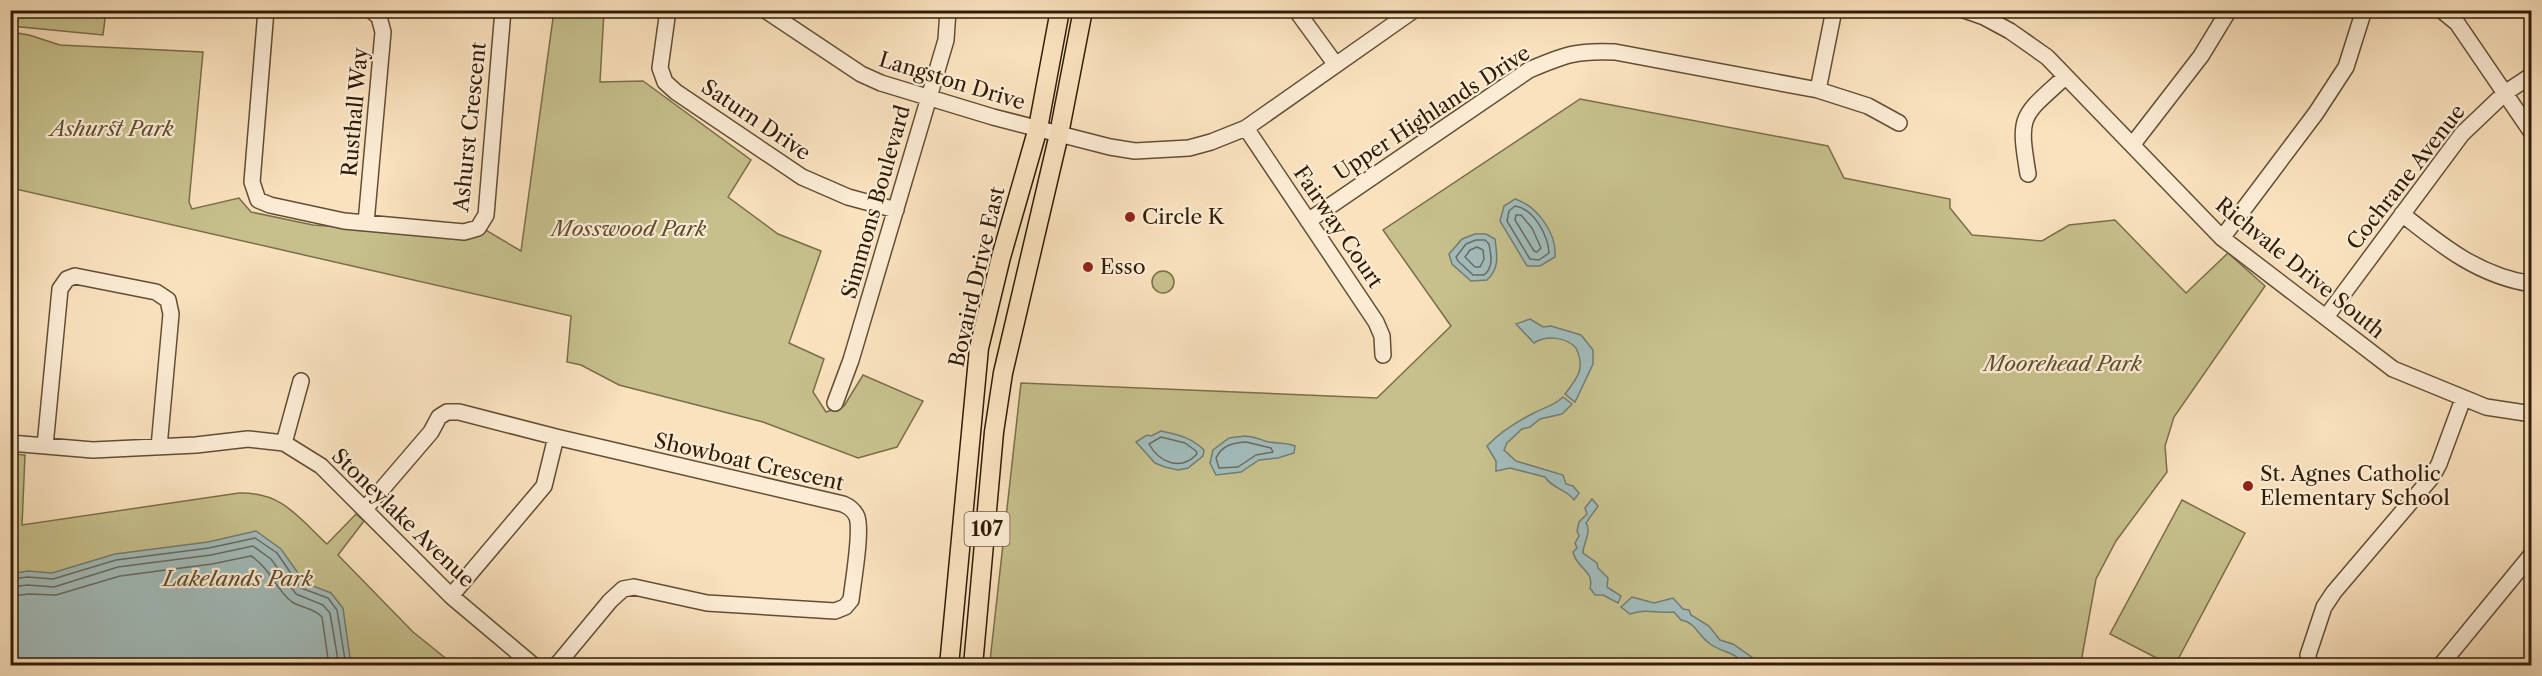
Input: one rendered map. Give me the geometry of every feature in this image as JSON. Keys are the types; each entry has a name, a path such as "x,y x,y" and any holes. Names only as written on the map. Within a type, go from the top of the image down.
{"main road":[{"name":"Bovaird Drive East","path":"949,666 979,348 1001,257 1038,128 1060,10"},
{"name":"107","path":"973,666 994,432 1003,373 1059,134 1083,10"},
{"path":"937,666 952,633"}],"street":[{"name":"Ashurst Crescent","path":"266,10 252,182 255,195 263,203 345,221 464,232 472,231 483,222 486,215 503,10"},
{"name":"Rusthall Way","path":"366,223 383,32 379,17 370,10"},
{"name":"Saturn Drive","path":"668,10 660,68 666,82 676,92 802,177 848,197 896,210"},
{"name":"Langston Drive","path":"765,10 861,74 881,83 1059,134"},
{"name":"Simmons Boulevard","path":"835,403 851,360 946,40 948,10"},
{"path":"1296,10 1336,65"},
{"path":"1059,134 1135,151 1167,150 1211,142 1246,128 1414,10"},
{"path":"1818,90 1834,10"},
{"name":"Richvale Drive South","path":"1964,10 1984,17 2010,31 2047,57 2222,238 2393,369 2486,407 2532,414"},
{"path":"2133,144 2201,56 2229,10"},
{"path":"2222,238 2316,113 2346,67 2364,10"},
{"path":"2440,10 2457,23 2532,133"},
{"name":"Upper Highlands Drive","path":"1308,221 1529,70 1565,54 1585,50 1616,52 1818,90 1868,106 1899,123"},
{"name":"Cochrane Avenue","path":"2326,317 2462,134 2505,93 2532,75"},
{"path":"2028,174 2021,134 2024,122 2033,106 2065,77"},
{"name":"Fairway Court","path":"1246,128 1376,322 1382,336 1383,355"},
{"path":"2402,214 2464,261 2506,279 2532,284"},
{"path":"45,446 60,289 67,279 75,276 156,292 168,300 171,314 159,447"},
{"path":"284,443 301,381"},
{"path":"2309,666 2308,655 2324,607 2432,477 2463,399"},
{"name":"Showboat Crescent","path":"365,510 431,432 439,417 447,412 459,412 843,504 851,508 856,515 858,523 851,600 845,607 835,611 772,605 714,604 628,587 610,601 556,666"},
{"path":"451,596 544,486 556,437"},
{"name":"Stoneylake Avenue","path":"10,443 87,450 217,444 248,439 284,443 321,466 451,596 534,666"},
{"path":"2446,663 2532,554"}],"green space":[{"path":"12,11 106,11 103,35 11,26"},
{"path":"554,11 604,11 600,82 643,81 751,160 728,197 778,234 821,251 789,343 824,359 813,392 826,412 844,406 863,375 923,401 897,447 858,458 763,422 619,385 581,365 567,362 571,316 11,188 11,32 60,45 203,52 189,202 192,209 239,198 251,212 313,225 461,236 484,229 521,251"},
{"name":"Moorehead Park","path":"1580,99 1828,146 1844,178 1950,199 1950,208 1972,235 2042,241 2069,225 2115,220 2186,293 2228,253 2265,286 2174,417 2165,446 2167,472 2116,541 2096,579 2081,662 2094,665 993,666 990,661 1021,383 1377,398 1451,326 1383,230"},
{"path":"1163,271 1171,274 1174,282 1171,290 1163,293 1155,290 1152,282 1155,274"},
{"name":"Lakelands Park","path":"13,454 25,455 22,525 239,493 267,497 278,502 298,516 327,544 356,514 364,521 338,555 413,632 454,665 11,666 10,478"},
{"path":"2182,500 2245,533 2175,665 2170,665 2110,634"}],"water":[{"path":"1515,199 1538,214 1553,239 1555,257 1540,266 1527,266 1500,221 1504,206"},
{"path":"1475,234 1486,234 1495,239 1496,266 1487,280 1471,281 1452,264 1449,254 1462,239"},
{"path":"1530,319 1543,327 1551,326 1581,335 1593,350 1593,364 1575,402 1565,394 1579,373 1580,362 1576,348 1567,341 1556,338 1539,340 1534,343 1516,324"},
{"path":"1563,397 1572,404 1562,414 1540,419 1530,427 1522,429 1507,443 1504,450 1516,461 1563,475 1566,484 1573,486 1579,493 1574,500 1545,477 1510,468 1496,471 1496,461 1487,446 1513,425"},
{"path":"1161,431 1194,442 1204,450 1203,456 1188,468 1178,470 1155,463 1136,442 1147,435 1151,436"},
{"path":"1245,436 1295,446 1294,453 1259,460 1241,472 1216,475 1210,463 1213,450 1229,438"},
{"path":"1592,499 1598,506 1586,523 1588,534 1583,553 1597,563 1598,568 1608,578 1607,587 1621,596 1618,603 1603,595 1595,595 1590,588 1588,573 1573,552 1577,548 1575,543 1579,536 1577,531 1579,522 1587,514 1585,508"},
{"name":"Lakelands Park","path":"256,531 281,549 305,583 331,593 343,608 351,665 11,665 11,574 28,571 52,573 115,554 208,542"},
{"path":"1632,597 1654,603 1673,598 1683,609 1689,610 1691,615 1709,626 1720,640 1733,644 1753,658 1755,665 1744,665 1737,657 1714,646 1674,612 1643,611 1630,614 1621,607"}],"place":[{"name":"Circle K","path":"1130,217"},
{"name":"Esso","path":"1088,267"},
{"name":"St. Agnes Catholic Elementary School","path":"2248,486"}],"park label":[{"name":"Ashurst Park","path":"112,129"},
{"name":"Mosswood Park","path":"629,229"}]}
